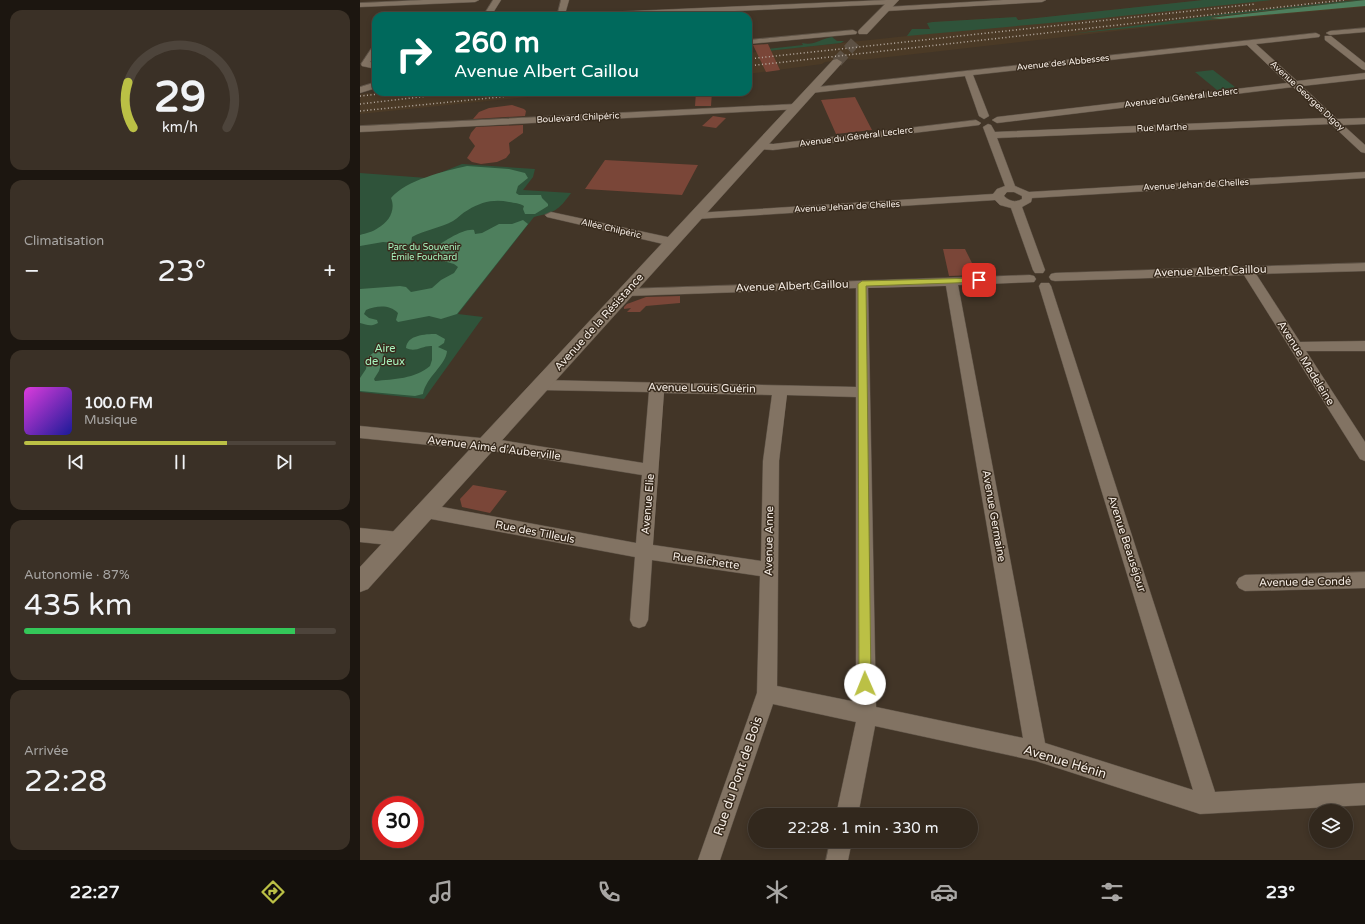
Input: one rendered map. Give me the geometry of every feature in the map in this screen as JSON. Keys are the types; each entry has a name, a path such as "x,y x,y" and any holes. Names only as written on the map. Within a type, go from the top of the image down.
{"street":[{"path":"360,4 475,0"},
{"path":"490,12 497,0"},
{"path":"562,12 565,0"},
{"path":"701,12 891,4 1042,0"},
{"path":"405,11 411,2"},
{"path":"657,12 669,3"},
{"path":"752,42 858,36 891,4"},
{"path":"1329,36 1365,30"},
{"name":"Avenue des Abbesses","path":"811,90 1316,35 1314,32 1318,31 1329,36"},
{"path":"1329,36 1365,68"},
{"name":"Avenue Georges Digoy","path":"1249,42 1365,150"},
{"path":"372,54 365,64 372,65"},
{"name":"Avenue de la Résistance","path":"360,582 837,62"},
{"path":"968,73 984,116"},
{"name":"Avenue du Général Leclerc","path":"997,120 1365,76"},
{"path":"360,90 372,86"},
{"name":"Boulevard Chilpéric","path":"360,130 796,107"},
{"path":"989,131 996,124 997,120 992,117 984,116 977,118 976,123 989,131 1011,189"},
{"name":"Rue Marthe","path":"989,131 1365,121"},
{"name":"Avenue du Général Leclerc","path":"760,146 775,147 976,123"},
{"name":"Avenue Jehan de Chelles","path":"1027,195 1365,175"},
{"path":"1011,189 1021,191 1027,195 1027,200 1025,202 1016,205 1007,204 998,197 1000,192 1011,189"},
{"name":"Avenue Jehan de Chelles","path":"696,216 998,197"},
{"path":"1016,205 1039,270"},
{"name":"Allée Chilpéric","path":"551,215 672,242"},
{"name":"Avenue Albert Caillou","path":"1050,281 1247,270 1365,267"},
{"path":"1039,270 1051,272 1050,281 1036,284 1030,279 1030,274 1039,270"},
{"name":"Avenue Madeleine","path":"1247,270 1363,450"},
{"name":"Avenue Albert Caillou","path":"627,292 1030,279"},
{"name":"Avenue Germaine","path":"951,281 1036,751"},
{"name":"Avenue Beauséjour","path":"1050,281 1208,803"},
{"path":"848,808 866,714 862,284"},
{"path":"1296,347 1365,346"},
{"name":"Avenue Louis Guérin","path":"541,385 863,392"},
{"name":"Avenue Elie","path":"639,620 657,388"},
{"name":"Avenue Anne","path":"767,693 771,461 780,390"},
{"name":"Avenue Aimé d'Auberville","path":"360,432 467,444 486,444 651,470"},
{"name":"Rue des Tilleuls","path":"426,511 644,552"},
{"path":"360,535 399,540"},
{"name":"Rue Bichette","path":"644,552 768,570"},
{"name":"Avenue de Condé","path":"1245,583 1365,580"},
{"name":"Avenue Hénin","path":"767,693 1036,751 1167,793 1200,802 1208,803 1365,794"},
{"name":"Rue du Pont de Bois","path":"709,860 767,693"}],"shaded area":[{"path":"1203,0 1365,0 1365,7 1177,24 862,60 852,59 752,73 752,53 907,36 912,29 930,29 927,23 933,22 1016,17 1018,20"},
{"path":"372,93 372,96 538,96 360,114 360,94"}],"green space":[{"path":"1203,0 1272,0 1094,19 907,36 912,29 930,29 927,23 933,22 1016,17 1018,20"},
{"path":"1364,0 1211,17 1212,19 1220,19 1070,34 1225,14"},
{"path":"1365,0 1365,6 1220,19 1210,18"},
{"path":"832,37 837,41 844,41 841,43 768,51 767,49 803,45 802,43 810,44"},
{"path":"1213,70 1235,87 1217,90 1195,72"},
{"name":"Parc du Souvenir Émile Fouchard","path":"462,164 535,169 533,177 523,190 571,193 563,204 556,210 534,217 458,314 483,317 424,399 360,392 360,173 427,178"},
{"path":"467,166 509,169 525,173 528,178 518,186 516,193 519,195 541,195 548,206 535,214 525,214 523,209 524,206 519,204 503,201 483,203 473,207 453,221 412,237 411,243 407,245 383,242 360,246 360,235 376,229 388,219 393,207 391,198 406,186 426,177"},
{"path":"523,220 528,224 457,314 441,319 429,316 398,322 396,320 398,313 394,310 387,307 378,307 366,310 364,314 369,318 377,320 378,323 367,325 360,323 360,289 400,286 406,287 411,292 432,288 441,280 454,273 458,267 454,264 436,259 433,250 436,247 464,231 474,230 475,234 482,233 499,224 512,224"},
{"path":"436,334 445,339 444,343 438,347 447,351 446,356 428,382 423,394 415,396 360,391 360,378 366,369 368,357 373,353 380,352 384,354 379,371 374,379 375,381 397,379 418,374 430,366 432,360 432,346 413,350 406,348 407,344 410,340 417,336"}],"building":[{"path":"768,44 780,70 766,72 753,45"},
{"path":"696,96 712,96 711,106 695,106"},
{"path":"855,97 872,130 836,134 821,100"},
{"path":"512,105 524,109 526,111 525,116 473,119 479,112 489,108"},
{"path":"713,116 726,118 716,128 702,126"},
{"path":"523,125 523,133 509,143 510,153 506,158 497,162 481,164 472,162 467,158 475,146 469,138 476,127"},
{"path":"605,160 698,165 682,195 585,189"},
{"path":"943,249 965,249 978,275 949,276"},
{"path":"680,296 680,303 646,306 640,312 627,312 631,308 624,309 627,304 646,297"},
{"path":"473,485 507,491 490,513 462,507 460,499"}],"tunnel":[{"path":"837,62 855,42"}],"railway":[{"path":"752,66 1344,0"},
{"path":"752,59 1255,4"},
{"path":"360,96 372,95"},
{"path":"360,104 428,96"},
{"path":"360,111 510,96"}],"route":[{"path":"865,684 862,284 979,280"}],"park label":[{"name":"Aire de Jeux","path":"385,354"}]}
